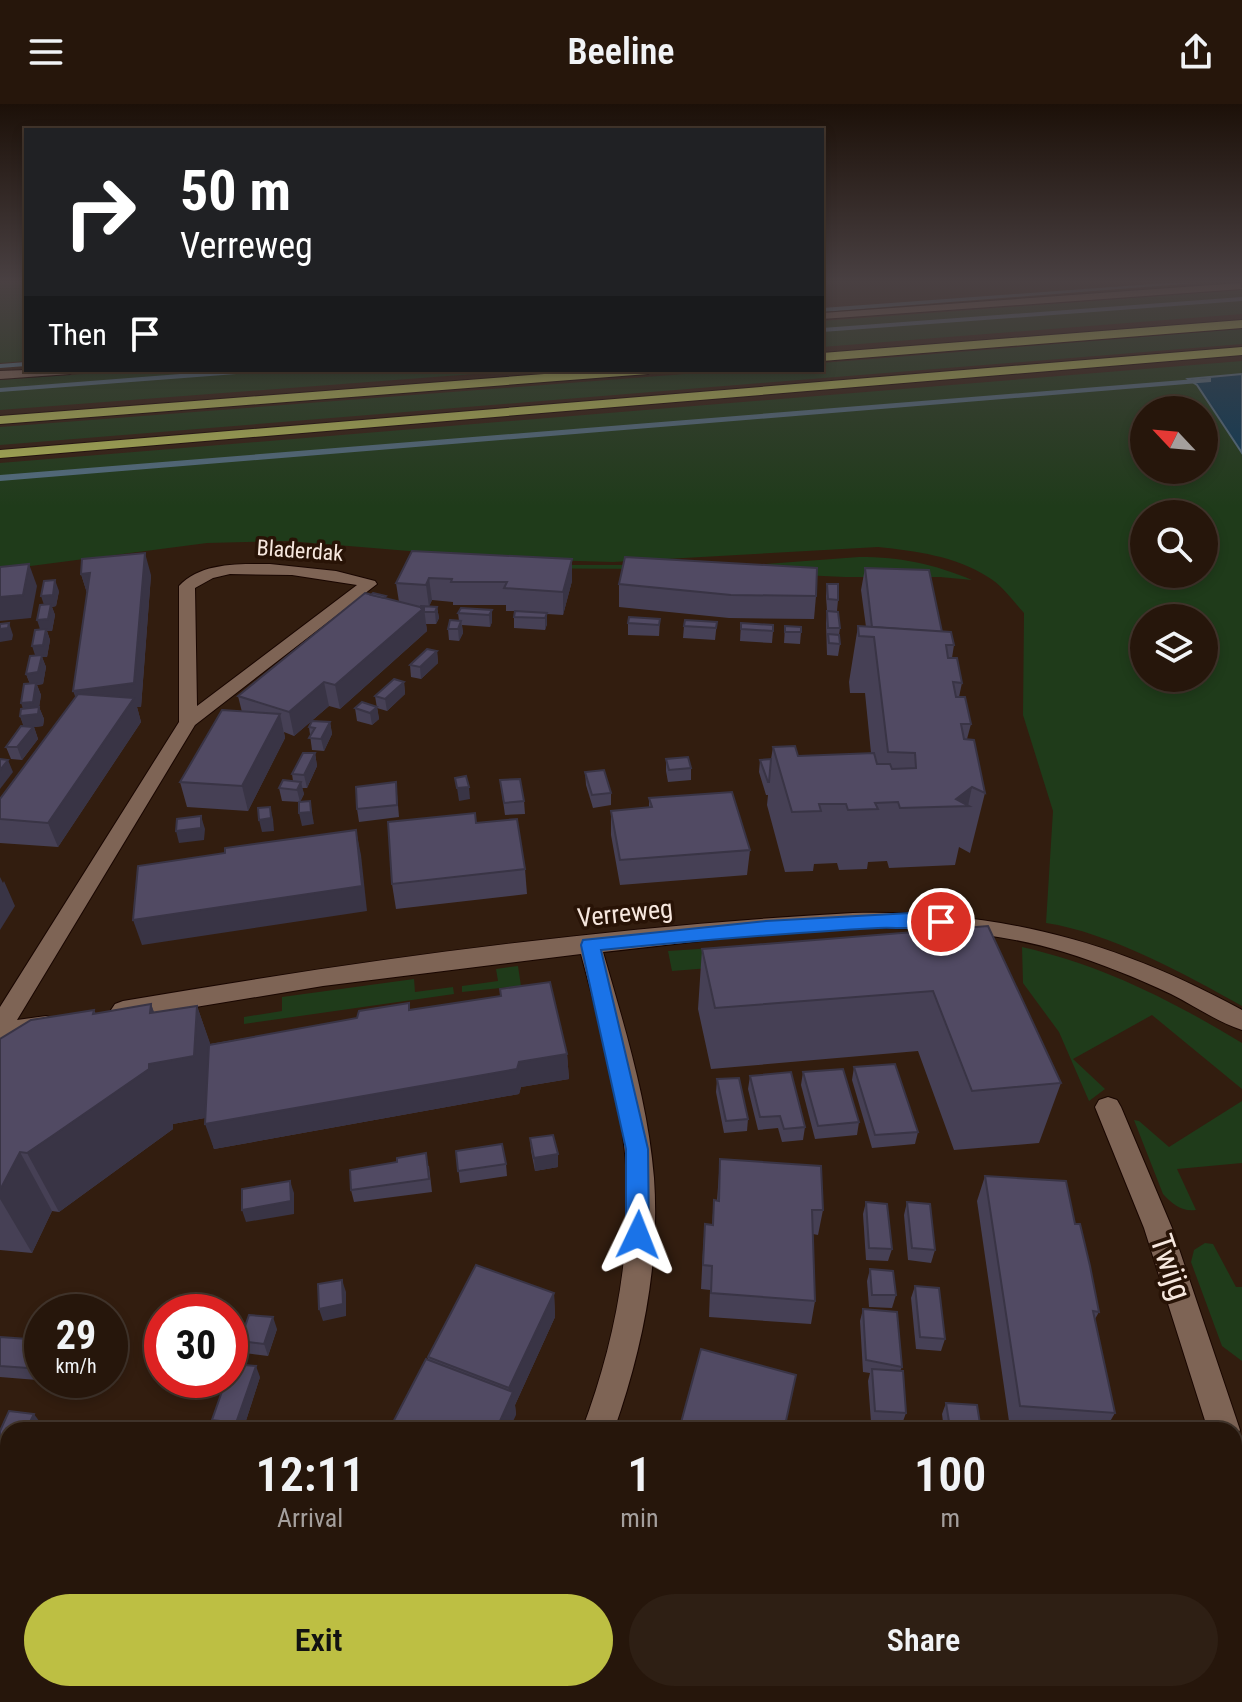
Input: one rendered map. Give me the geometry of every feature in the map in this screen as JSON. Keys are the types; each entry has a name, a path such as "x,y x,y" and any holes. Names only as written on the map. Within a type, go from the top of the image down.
{"highway":[{"path":"0,454 1163,358"},
{"path":"0,420 622,372"}],"street":[{"path":"0,375 42,372"},
{"name":"Bladerdak","path":"0,1029 188,722 369,584 337,573 238,570 216,571 187,586 188,722"},
{"name":"Verreweg","path":"99,1015 394,966 590,945 911,919 971,924 1029,934 1127,967 1242,1021"},
{"path":"590,945 637,1149 639,1207 635,1291 610,1400 601,1422"},
{"path":"0,1029 70,1020"},
{"name":"Twijg","path":"1108,1107 1158,1228 1221,1422"}],"green space":[{"path":"0,358 24,358 24,361 0,363"},
{"path":"889,358 1075,358 0,445 0,427 710,372 824,372 824,363"},
{"path":"1242,361 1242,374 1189,379 1204,396 1130,396 1130,484 1218,484 1218,417 1242,453 1242,1006 1172,968 1121,945 1046,923 1053,811 1023,715 1024,613 993,580 949,559 878,547 613,562 506,559 288,541 207,543 0,570 0,463"},
{"path":"111,372 499,372 0,410 0,380"},
{"path":"859,557 917,562 972,580 664,569 481,568 487,565 752,565"},
{"path":"758,945 798,961 672,971 668,951"},
{"path":"1022,947 1109,974 1190,1013 1242,1043 1242,1089 1152,1015 1073,1059 1105,1089 1089,1101 1059,1032 1023,983"},
{"path":"518,966 521,986 462,992 462,986 498,981 496,969"},
{"path":"414,979 415,992 453,987 454,994 244,1024 244,1017 282,1011 282,997"},
{"path":"1242,1101 1242,1163 1177,1169 1196,1210 1186,1210 1170,1201 1163,1194 1134,1120 1169,1147"},
{"path":"1205,1243 1213,1244 1236,1287 1242,1287 1242,1361 1222,1346 1191,1262 1194,1250"}],"water":[{"path":"1242,374 1242,453 1218,417 1218,396 1204,396 1188,379"}],"building":[{"path":"412,551 572,559 563,592 504,588 507,582 451,582 452,579 429,578 426,585 396,583"},
{"path":"145,553 134,683 73,691 90,573 81,574 82,559"},
{"path":"625,557 817,568 816,596 731,595 619,584"},
{"path":"29,564 23,595 0,597 0,567"},
{"path":"865,568 929,570 942,632 872,627"},
{"path":"55,580 53,595 41,596 44,581"},
{"path":"827,584 838,584 838,600 828,599"},
{"path":"365,593 424,608 335,685 324,682 289,712 238,696"},
{"path":"51,604 48,619 37,620 40,605"},
{"path":"421,606 437,607 435,612 424,612"},
{"path":"461,608 492,610 489,615 458,613"},
{"path":"515,611 547,613 545,618 514,617"},
{"path":"827,611 838,612 840,628 828,628"},
{"path":"629,617 660,619 659,625 628,623"},
{"path":"450,620 461,621 458,629 448,629"},
{"path":"685,620 717,622 716,628 684,626"},
{"path":"9,623 8,628 0,629 0,624"},
{"path":"741,623 773,625 773,631 741,629"},
{"path":"785,626 801,627 801,632 785,632"},
{"path":"858,626 951,632 954,645 946,645 948,658 957,658 962,683 953,682 956,697 965,697 971,724 961,724 964,739 974,740 985,793 972,787 956,799 969,806 900,808 898,802 875,803 878,809 848,810 846,804 819,804 821,811 792,812 773,747 795,746 798,756 874,753 877,764 890,764 892,769 916,768 915,753 888,752 874,637 859,636"},
{"path":"46,629 43,645 32,646 35,630"},
{"path":"828,634 839,635 840,644 829,643"},
{"path":"427,649 437,651 420,667 410,665"},
{"path":"42,655 38,672 26,674 30,656"},
{"path":"394,679 404,682 385,699 375,696"},
{"path":"36,683 33,702 21,703 24,684"},
{"path":"78,694 134,698 48,823 0,819 0,799"},
{"path":"362,702 377,707 370,713 355,708"},
{"path":"39,707 38,714 20,716 21,709"},
{"path":"222,710 280,714 242,786 180,782"},
{"path":"312,721 330,722 321,739 309,738 315,728 309,727"},
{"path":"21,726 33,727 17,747 6,747"},
{"path":"303,753 315,753 304,775 292,774"},
{"path":"688,757 691,768 669,770 666,759"},
{"path":"0,759 8,760 0,770"},
{"path":"771,759 769,782 768,782 760,760"},
{"path":"604,770 611,793 592,795 585,772"},
{"path":"466,776 469,787 457,788 455,778"},
{"path":"520,779 524,801 504,803 500,780"},
{"path":"283,780 301,782 297,790 279,788"},
{"path":"396,782 397,805 357,809 356,787"},
{"path":"732,792 750,850 620,860 611,811 652,807 649,798"},
{"path":"310,801 311,812 299,813 299,802"},
{"path":"270,807 271,818 259,820 258,808"},
{"path":"475,813 476,823 517,819 525,869 392,884 388,822"},
{"path":"201,816 201,828 176,831 177,819"},
{"path":"356,830 362,886 133,920 138,866 225,853 225,848"},
{"path":"988,926 1061,1083 972,1091 933,991 715,1008 702,949"},
{"path":"550,982 567,1054 519,1062 517,1069 205,1124 209,1045 357,1018 359,1011 409,1003 409,1010 501,996 500,989"},
{"path":"151,1004 150,1013 197,1006 194,1056 149,1064 149,1069 55,1134 27,1153 20,1152 0,1190 0,1039 31,1020"},
{"path":"895,1064 918,1132 875,1135 854,1067"},
{"path":"843,1069 859,1122 818,1126 803,1072"},
{"path":"791,1072 805,1127 784,1129 780,1116 760,1117 750,1076"},
{"path":"739,1078 748,1119 726,1121 717,1079"},
{"path":"553,1135 558,1154 534,1158 530,1138"},
{"path":"502,1144 506,1164 458,1171 456,1151"},
{"path":"426,1153 429,1179 351,1190 350,1170 397,1162 397,1158"},
{"path":"720,1159 821,1166 823,1210 812,1210 815,1301 711,1293 712,1266 703,1265 705,1224 713,1225 714,1200 719,1201"},
{"path":"985,1176 1066,1181 1075,1224 1080,1224 1090,1266 1099,1312 1093,1311 1115,1413 1020,1406"},
{"path":"290,1181 291,1201 242,1210 242,1189"},
{"path":"866,1202 887,1204 892,1249 869,1248"},
{"path":"907,1202 930,1204 935,1250 912,1248"},
{"path":"476,1265 554,1293 509,1388 428,1357"},
{"path":"870,1269 893,1271 896,1295 872,1295"},
{"path":"342,1280 343,1304 319,1309 318,1284"},
{"path":"915,1286 939,1288 945,1339 920,1337"},
{"path":"863,1309 897,1312 902,1367 866,1360"},
{"path":"249,1315 273,1317 264,1344 248,1342"},
{"path":"0,1337 24,1339 24,1368 0,1366"},
{"path":"701,1349 796,1375 786,1422 681,1422"},
{"path":"426,1359 513,1392 500,1422 393,1422"},
{"path":"248,1365 256,1366 248,1389"},
{"path":"872,1369 903,1371 906,1413 875,1411"},
{"path":"220,1398 245,1398 236,1422 212,1420"},
{"path":"946,1403 977,1405 980,1422 949,1422"},
{"path":"9,1411 34,1414 30,1422 4,1422"}],"waterway":[{"path":"0,366 24,364"},
{"path":"0,390 236,372"},
{"path":"0,478 1208,380"}],"route":[{"path":"638,1235 637,1149 590,945 766,927 911,919 941,922"}]}
